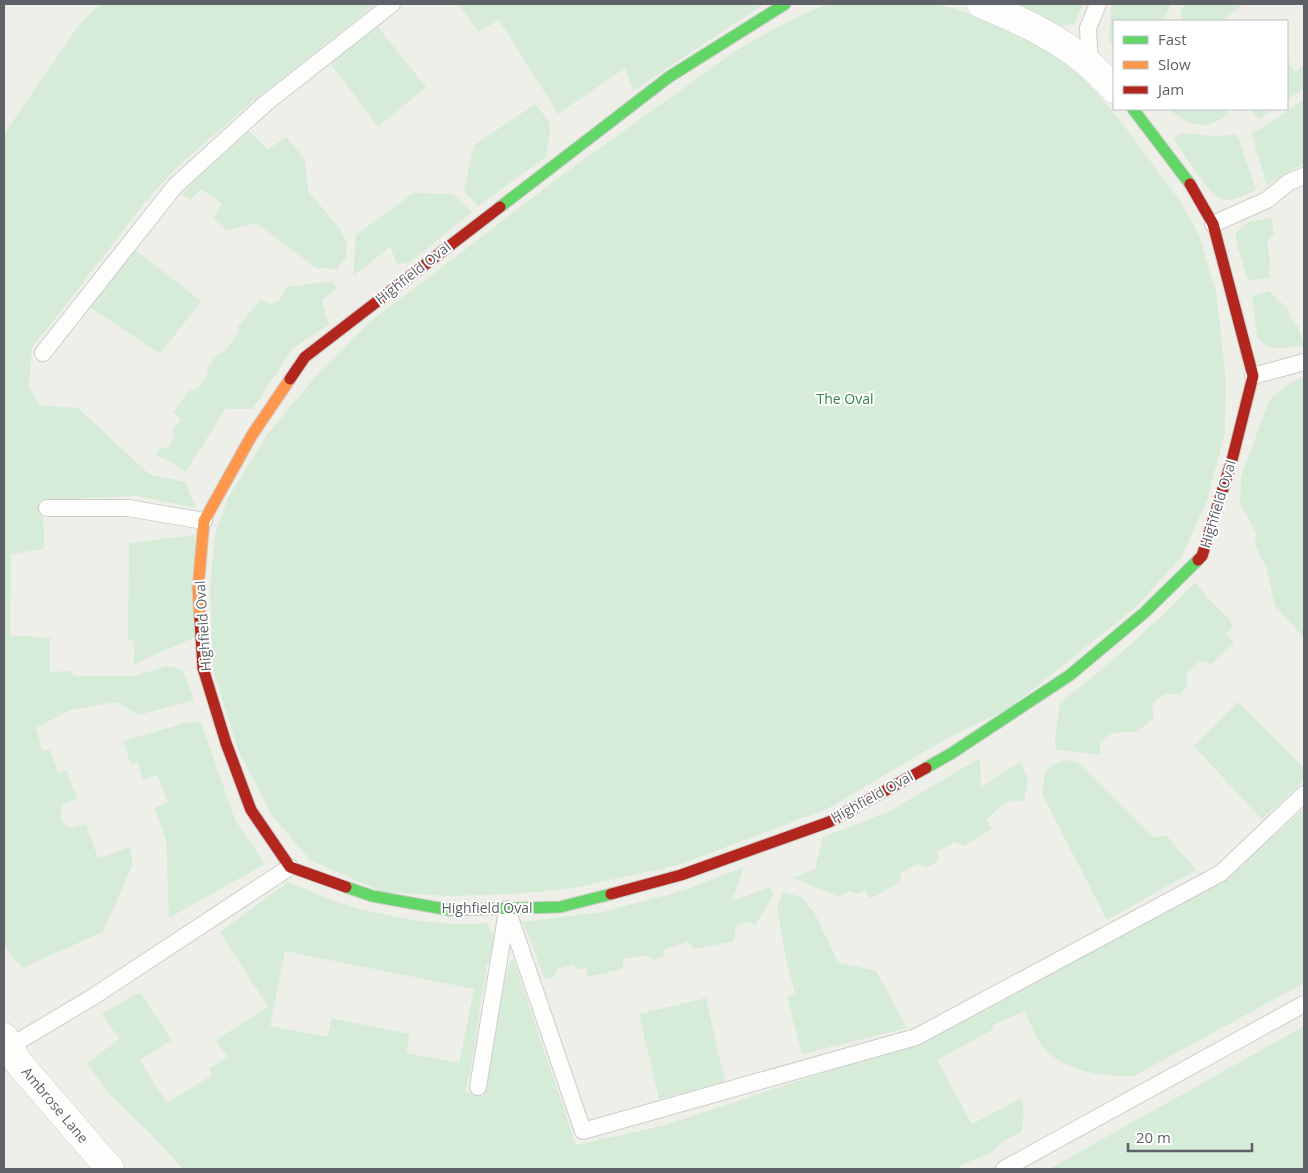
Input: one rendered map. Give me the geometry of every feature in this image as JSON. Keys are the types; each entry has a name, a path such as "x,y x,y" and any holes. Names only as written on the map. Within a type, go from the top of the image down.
{"street":[{"name":"Highfield Oval","path":"786,4 669,77 305,357 252,435 204,521 198,588 203,668 226,743 251,810 290,868 372,896 450,910 560,907 681,875 829,822 952,753 1070,675 1144,613 1202,556 1232,460 1253,376 1213,224 1192,187 1134,110"},
{"path":"981,4 1027,24 1060,42 1090,65 1113,88"},
{"name":"Ambrose Lane","path":"6,1042 18,1062 110,1169"}],"lane":[{"path":"43,353 175,186 266,103 392,4"},
{"path":"1090,65 1088,28 1098,4"},
{"path":"1213,224 1268,200 1289,182 1304,176"},
{"path":"1253,376 1304,362"},
{"path":"47,508 128,508 204,521"},
{"path":"507,909 583,1132 916,1037 1221,873 1304,794"},
{"path":"6,1042 91,998 290,868"},
{"path":"478,1087 507,909"},
{"path":"1004,1169 1304,1004"}],"green space":[{"path":"100,4 376,4 252,102 174,170 142,206 32,347 29,386 39,405 78,408 149,474 185,482 196,508 138,496 43,500 44,549 11,554 10,635 50,638 50,672 70,671 75,676 134,676 167,666 183,670 194,700 139,715 116,702 70,710 36,728 43,751 50,749 58,773 67,770 77,799 61,805 61,815 64,824 72,828 86,824 98,858 130,847 133,864 103,932 22,968 4,945 4,134 78,26"},
{"path":"458,4 764,4 633,91 625,68 558,114 499,20 479,32"},
{"name":"The Oval","path":"827,4 936,4 956,9 1008,28 1049,51 1084,79 1119,119 1181,202 1199,235 1216,292 1226,379 1225,433 1207,500 1182,556 1136,607 1011,707 946,739 827,809 679,865 569,889 511,894 451,896 383,892 310,860 271,814 239,752 213,670 210,588 215,534 228,498 266,436 321,370 370,322 565,173 735,51 785,23"},
{"path":"1018,4 1083,4 1074,24 1060,26"},
{"path":"1111,4 1172,4 1163,20 1113,20 1113,49 1109,39"},
{"path":"1185,4 1243,5 1222,20 1182,20 1180,11"},
{"path":"377,26 426,87 378,127 330,63"},
{"path":"1288,62 1295,72 1304,65 1304,88 1288,99"},
{"path":"1304,99 1304,165 1297,167 1267,186 1251,132 1263,128"},
{"path":"535,104 549,121 550,132 546,157 478,206 464,191 474,145"},
{"path":"1170,110 1226,110 1229,113 1213,123 1205,125 1191,123"},
{"path":"1251,110 1272,110 1259,119"},
{"path":"249,131 268,149 286,137 305,159 308,191 340,229 347,243 346,257 337,269 316,268 256,223 227,230 213,219 222,204 201,189 191,200 182,194 213,162"},
{"path":"1181,133 1216,136 1237,134 1256,190 1231,200 1222,199 1217,196 1196,172 1173,138"},
{"path":"413,193 453,194 472,212 409,263 397,264 390,247 353,276 356,235"},
{"path":"1271,218 1274,233 1267,242 1270,262 1269,278 1248,281 1237,245 1236,233 1248,222"},
{"path":"133,248 201,301 160,354 88,306"},
{"path":"331,281 337,288 322,300 329,325 293,348 253,409 225,409 186,472 175,464 155,455 160,448 168,447 175,437 172,430 181,419 173,412 189,391 197,389 207,376 208,366 219,353 223,353 239,332 238,326 261,299 270,304 279,300 287,287"},
{"path":"1269,291 1288,309 1293,322 1298,326 1304,346 1272,347 1261,342 1257,336 1252,296"},
{"path":"1304,377 1304,638 1275,606 1266,567 1255,545 1256,533 1240,504 1241,477 1272,397 1288,384"},
{"path":"195,535 195,637 134,664 134,641 128,640 129,543"},
{"path":"1195,582 1231,621 1232,628 1226,634 1234,643 1212,664 1200,661 1186,675 1187,686 1179,695 1164,694 1152,704 1154,718 1137,732 1112,733 1100,743 1101,755 1056,750 1055,739 1060,703 1147,630"},
{"path":"1238,702 1304,768 1304,780 1262,820 1194,746"},
{"path":"201,722 235,820 265,864 169,918 166,840 154,808 168,803 157,775 143,780 138,763 131,765 123,741 185,723"},
{"path":"980,758 981,787 1021,761 1028,781 1024,802 1006,802 986,820 992,829 964,846 954,842 938,851 938,861 926,868 917,864 901,873 900,882 870,899 865,891 858,894 849,891 839,897 793,878 815,869 823,837 890,811"},
{"path":"1065,760 1077,762 1085,768 1154,837 1167,836 1196,870 1107,920 1042,794 1046,772 1053,765"},
{"path":"1304,808 1304,983 1134,1076 1097,1074 1073,1068 1062,1062 1052,1056 1040,1043 1025,1011 993,1025 994,1029 937,1060 972,1124 1021,1098 1024,1115 1021,1132 1005,1140 990,1153 955,1169 183,1169 151,1134 110,1095 87,1063 119,1039 102,1014 140,992 172,1040 140,1060 167,1103 212,1075 209,1069 227,1057 216,1040 268,1007 220,932 288,882 342,904 383,914 435,923 487,923 497,941 494,960 487,963 471,1068 465,1092 483,1096 508,967 513,958 576,1145 665,1125 924,1039 1226,879","holes":["285,951 474,989 459,1063 406,1053 410,1034 332,1018 327,1037 270,1026"]},
{"path":"744,867 732,901 770,887 773,895 755,926 749,922 738,925 735,930 734,941 695,949 688,942 665,949 663,957 653,960 646,955 624,959 622,969 588,977 586,968 577,970 573,965 557,969 554,977 545,979 523,922 602,912 685,890"},
{"path":"783,892 801,897 814,912 838,962 876,971 907,1028 802,1054 787,997 795,994 786,959 777,909"},
{"path":"706,998 725,1082 659,1099 639,1014"},
{"path":"1304,1026 1304,1169 1049,1169"}],"traffic: fast":[{"path":"500,207 669,77 785,4"},
{"path":"1134,110 1190,184"},
{"path":"926,768 952,753 1070,675 1144,613 1198,560"},
{"path":"346,887 372,896 450,910 560,907 611,894"}],"traffic: slow":[{"path":"200,619 198,588 204,521 252,435 290,379"}],"traffic: jam":[{"path":"1190,184 1213,224 1253,376 1232,460 1202,556 1198,560"},
{"path":"290,379 305,357 500,207"},
{"path":"200,619 203,668 226,743 251,810 290,867 346,887"},
{"path":"611,894 681,875 829,822 926,768"}]}
